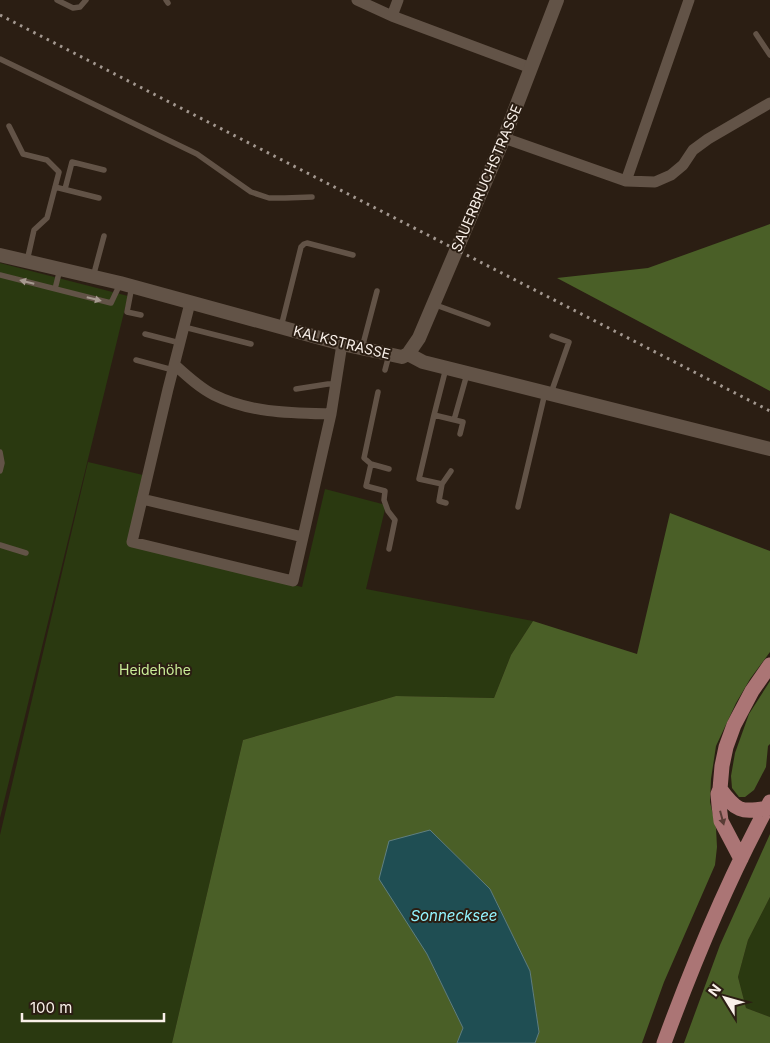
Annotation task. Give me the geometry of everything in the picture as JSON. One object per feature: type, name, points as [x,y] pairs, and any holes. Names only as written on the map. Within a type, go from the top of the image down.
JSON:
[{"type":"main road","points":[[741,859],[722,821],[718,794],[722,766],[734,725],[752,691],[770,666]]},
{"type":"main road","points":[[720,789],[732,804],[741,809],[751,811],[768,805]]},
{"type":"main road","points":[[664,1043],[698,953],[768,805]]},
{"type":"street","points":[[357,0],[392,16],[531,68]]},
{"type":"street","points":[[392,16],[398,0]]},
{"type":"street","name":"SAUERBRUCHSTRASSE","points":[[408,354],[419,338],[504,138],[557,0]]},
{"type":"street","points":[[626,181],[689,0]]},
{"type":"street","points":[[504,138],[626,181],[656,182],[671,175],[683,165],[693,150],[708,139],[770,103]]},
{"type":"street","name":"KALKSTRASSE","points":[[0,255],[126,285],[342,344],[402,357],[408,354],[424,362],[467,374],[770,449]]},
{"type":"street","points":[[190,303],[132,542],[293,582],[331,414],[342,344]]},
{"type":"street","points":[[174,368],[214,395],[241,406],[283,413],[331,414]]},
{"type":"street","points":[[142,499],[304,537]]},
{"type":"lane","points":[[57,0],[73,8],[80,7],[86,0]]},
{"type":"lane","points":[[756,34],[770,55]]},
{"type":"lane","points":[[0,59],[197,154],[251,192],[269,198],[312,197]]},
{"type":"lane","points":[[9,126],[23,154],[47,160],[59,172],[47,218],[34,230],[27,261]]},
{"type":"lane","points":[[65,189],[72,162],[104,170]]},
{"type":"lane","points":[[55,187],[99,198]]},
{"type":"lane","points":[[92,277],[104,236]]},
{"type":"lane","points":[[281,327],[301,247],[304,244],[307,243],[354,255]]},
{"type":"lane","points":[[55,289],[60,269]]},
{"type":"lane","points":[[0,275],[111,303],[126,285]]},
{"type":"lane","points":[[126,285],[127,312],[141,315]]},
{"type":"lane","points":[[362,348],[377,291]]},
{"type":"lane","points":[[433,304],[488,324]]},
{"type":"lane","points":[[184,327],[251,344]]},
{"type":"lane","points":[[145,334],[180,343]]},
{"type":"lane","points":[[518,507],[548,394],[569,342],[552,336]]},
{"type":"lane","points":[[385,370],[389,354]]},
{"type":"lane","points":[[136,360],[174,368]]},
{"type":"lane","points":[[442,484],[419,479],[446,368]]},
{"type":"lane","points":[[454,420],[467,374]]},
{"type":"lane","points":[[296,389],[336,384]]},
{"type":"lane","points":[[378,392],[364,458],[371,464],[389,469]]},
{"type":"lane","points":[[434,415],[463,422],[460,434]]},
{"type":"lane","points":[[0,452],[2,463],[0,471]]},
{"type":"lane","points":[[371,464],[366,486],[385,491],[384,500],[388,511],[395,520],[389,549]]},
{"type":"lane","points":[[446,503],[439,501],[442,484],[451,471]]},
{"type":"lane","points":[[0,545],[26,553]]},
{"type":"green space","points":[[770,224],[770,391],[557,278],[648,268]]},
{"type":"green space","points":[[0,263],[128,296],[0,818]]},
{"type":"green space","name":"Heidehöhe","points":[[88,462],[143,475],[128,545],[302,587],[325,489],[386,505],[366,589],[533,621],[511,655],[494,698],[396,696],[243,740],[172,1043],[0,1043],[0,835]]},
{"type":"green space","points":[[670,513],[770,551],[770,652],[750,679],[736,703],[716,746],[710,802],[716,828],[717,847],[715,865],[664,982],[642,1043],[535,1043],[539,1032],[530,971],[490,889],[430,830],[427,954],[463,1028],[457,1043],[172,1043],[243,740],[396,696],[494,698],[511,655],[533,621],[637,654]]},
{"type":"green space","points":[[770,681],[770,744],[768,746],[766,767],[754,790],[745,797],[739,797],[732,788],[731,776],[735,753],[749,714]]},
{"type":"green space","points":[[770,834],[770,897],[748,940],[738,977],[746,1008],[770,1017],[770,1043],[684,1043],[720,945]]},
{"type":"green space","points":[[770,897],[770,1017],[746,1008],[738,977],[748,940]]},
{"type":"water","name":"Sonnecksee","points":[[430,830],[490,889],[530,971],[539,1032],[535,1043],[457,1043],[463,1028],[427,954],[379,879],[389,841]]},
{"type":"railway","points":[[0,15],[770,411]]}]
